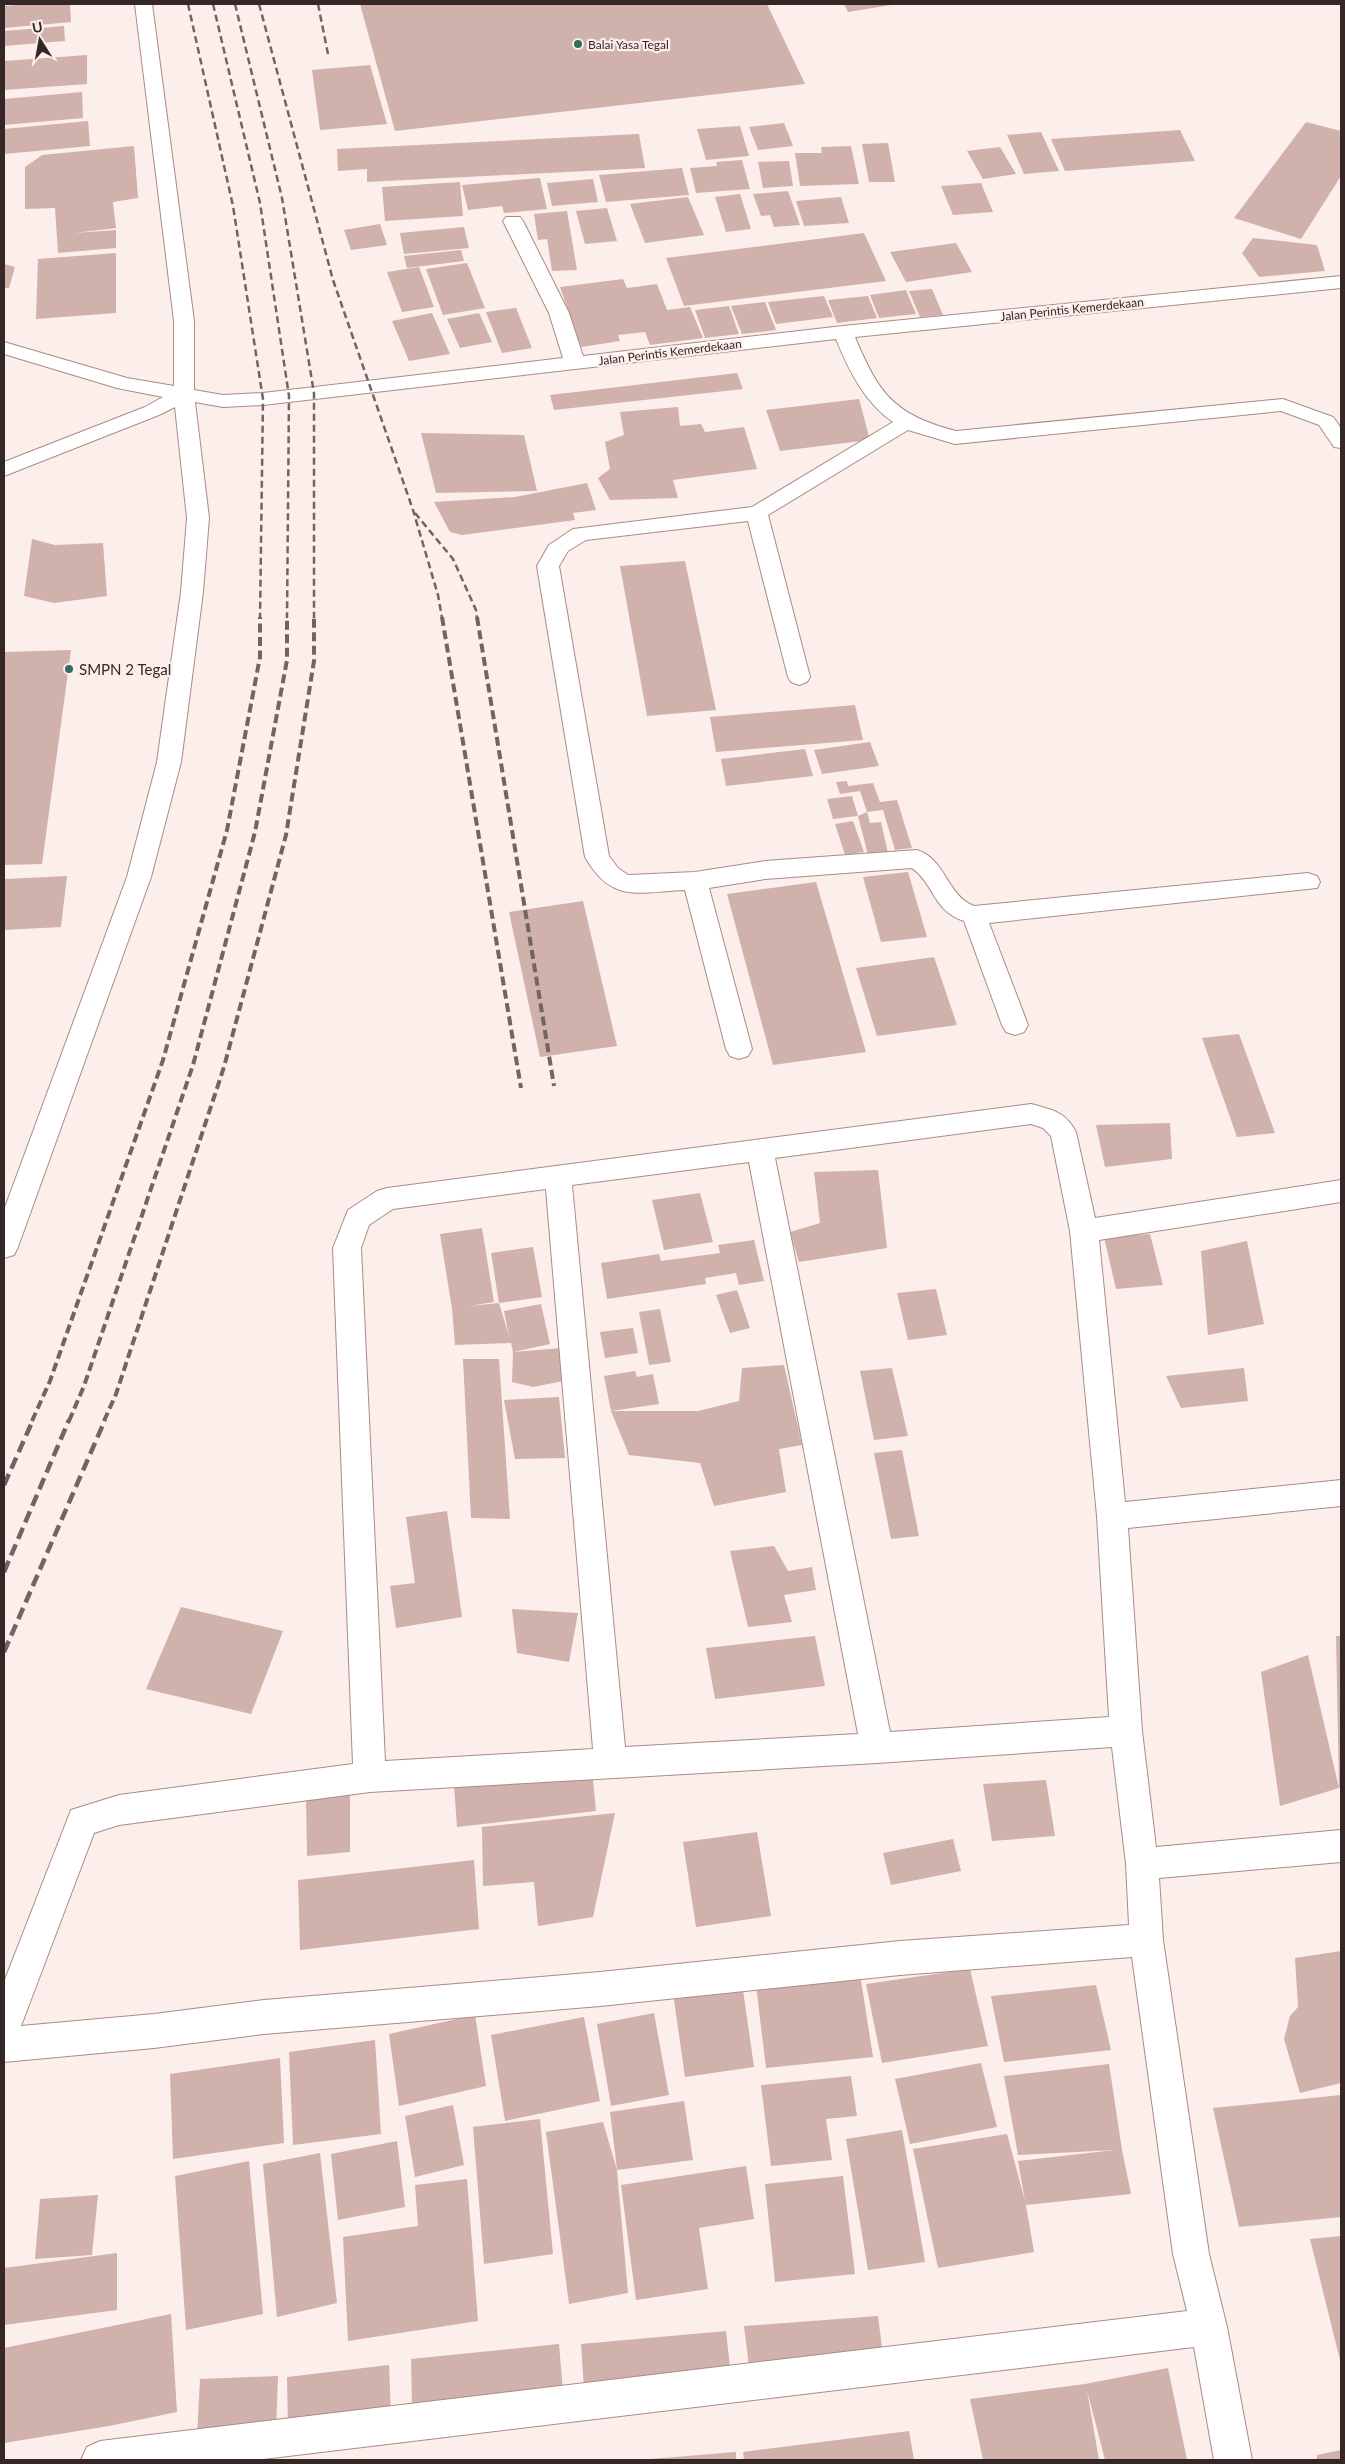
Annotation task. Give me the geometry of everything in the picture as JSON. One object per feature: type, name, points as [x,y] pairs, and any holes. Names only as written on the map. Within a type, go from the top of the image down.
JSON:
[{"type":"street","points":[[4,1247],[138,877],[169,762],[192,592],[198,518],[184,394],[184,320],[143,4]]},
{"type":"street","points":[[513,221],[558,314],[576,363]]},
{"type":"street","name":"Jalan Perintis Kemerdekaan","points":[[4,348],[124,384],[223,401],[263,399],[843,332],[1341,282]]},
{"type":"street","points":[[843,332],[859,371],[885,403],[907,422],[955,438],[1283,405],[1326,421],[1341,442]]},
{"type":"street","points":[[4,469],[152,411],[184,394]]},
{"type":"street","points":[[907,422],[757,513],[580,534],[562,542],[552,554],[548,566],[598,857],[616,881],[627,884],[695,881],[765,870],[917,859],[928,866],[946,899],[961,913],[974,915],[1308,882]]},
{"type":"street","points":[[757,513],[798,677]]},
{"type":"street","points":[[695,881],[739,1050]]},
{"type":"street","points":[[974,915],[1015,1025]]},
{"type":"street","points":[[370,1777],[347,1248],[358,1218],[388,1199],[1031,1114],[1052,1120],[1063,1132],[1084,1230],[1112,1516],[1126,1731],[1142,1864],[1146,1940],[1191,2254],[1209,2327],[1233,2460]]},
{"type":"street","points":[[760,1149],[877,1748]]},
{"type":"street","points":[[558,1176],[610,1762]]},
{"type":"street","points":[[1084,1230],[1341,1191]]},
{"type":"street","points":[[1112,1516],[1341,1493]]},
{"type":"street","points":[[4,2025],[82,1821],[119,1810],[370,1777],[877,1748],[1126,1731]]},
{"type":"street","points":[[1142,1864],[1341,1846]]},
{"type":"street","points":[[4,2045],[154,2031],[264,2017],[600,1989],[900,1958],[1146,1940]]},
{"type":"street","points":[[100,2460],[1209,2327]]},
{"type":"building","points":[[70,4],[71,22],[4,28],[4,6]]},
{"type":"building","name":"Balai Yasa Tegal","points":[[360,4],[767,4],[805,84],[395,131]]},
{"type":"building","points":[[844,4],[891,4],[891,5],[848,12]]},
{"type":"building","points":[[64,26],[65,41],[4,46],[4,31]]},
{"type":"building","points":[[87,55],[87,84],[4,90],[4,61]]},
{"type":"building","points":[[370,65],[387,124],[320,130],[312,70]]},
{"type":"building","points":[[82,92],[83,118],[4,125],[4,99]]},
{"type":"building","points":[[88,121],[90,146],[4,154],[4,129]]},
{"type":"building","points":[[1306,122],[1341,131],[1341,176],[1301,239],[1234,218]]},
{"type":"building","points":[[784,123],[793,146],[758,150],[749,127]]},
{"type":"building","points":[[740,126],[749,156],[706,160],[697,129]]},
{"type":"building","points":[[1180,130],[1195,161],[1065,171],[1051,139]]},
{"type":"building","points":[[1041,132],[1059,171],[1024,174],[1007,135]]},
{"type":"building","points":[[639,134],[645,168],[367,182],[367,169],[338,171],[337,149]]},
{"type":"building","points":[[888,143],[895,182],[869,182],[862,144]]},
{"type":"building","points":[[134,146],[138,198],[113,202],[116,228],[74,233],[116,230],[116,248],[58,253],[55,208],[25,209],[25,167],[42,155]]},
{"type":"building","points":[[851,146],[859,184],[800,186],[795,153],[822,153],[821,147]]},
{"type":"building","points":[[1000,147],[1016,174],[983,179],[967,151]]},
{"type":"building","points":[[742,160],[750,189],[696,193],[690,168],[717,166],[716,162]]},
{"type":"building","points":[[789,161],[793,186],[763,188],[758,162]]},
{"type":"building","points":[[682,168],[689,195],[606,202],[599,175]]},
{"type":"building","points":[[540,178],[547,209],[504,213],[502,206],[468,210],[462,185]]},
{"type":"building","points":[[593,179],[598,202],[552,206],[547,183]]},
{"type":"building","points":[[460,182],[463,216],[385,221],[382,187]]},
{"type":"building","points":[[981,183],[993,212],[953,215],[941,186]]},
{"type":"building","points":[[788,191],[800,225],[774,227],[770,215],[761,216],[753,194]]},
{"type":"building","points":[[740,194],[751,229],[726,232],[715,197]]},
{"type":"building","points":[[688,197],[704,235],[645,243],[630,204]]},
{"type":"building","points":[[841,197],[849,223],[804,226],[796,201]]},
{"type":"building","points":[[607,208],[617,241],[585,244],[576,211]]},
{"type":"building","points":[[567,211],[577,270],[552,271],[547,239],[538,240],[534,214]]},
{"type":"building","points":[[380,224],[387,245],[351,250],[344,230]]},
{"type":"building","points":[[464,227],[469,248],[404,254],[400,233]]},
{"type":"building","points":[[864,233],[886,281],[684,306],[666,258]]},
{"type":"building","points":[[1253,238],[1317,245],[1325,271],[1259,277],[1242,253]]},
{"type":"building","points":[[956,243],[972,272],[906,282],[890,252]]},
{"type":"building","points":[[461,250],[464,261],[407,268],[404,256]]},
{"type":"building","points":[[116,253],[116,313],[36,319],[38,259]]},
{"type":"building","points":[[467,263],[485,308],[443,315],[426,269]]},
{"type":"building","points":[[4,264],[15,267],[9,288],[4,288]]},
{"type":"building","points":[[419,267],[434,307],[402,312],[387,272]]},
{"type":"building","points":[[623,279],[627,288],[657,284],[667,310],[690,307],[703,338],[650,345],[645,332],[618,335],[620,341],[581,347],[560,287]]},
{"type":"building","points":[[932,289],[943,315],[920,317],[909,291]]},
{"type":"building","points":[[906,290],[916,314],[879,318],[870,295]]},
{"type":"building","points":[[824,296],[833,317],[776,324],[768,302]]},
{"type":"building","points":[[868,296],[877,318],[837,323],[828,300]]},
{"type":"building","points":[[765,302],[776,330],[742,334],[731,306]]},
{"type":"building","points":[[729,306],[739,334],[705,338],[695,310]]},
{"type":"building","points":[[516,308],[532,348],[502,353],[486,312]]},
{"type":"building","points":[[432,313],[450,354],[409,361],[392,321]]},
{"type":"building","points":[[479,313],[492,342],[460,348],[447,319]]},
{"type":"building","points":[[737,373],[743,389],[554,410],[550,395]]},
{"type":"building","points":[[859,399],[870,440],[780,451],[766,410]]},
{"type":"building","points":[[678,407],[680,426],[701,424],[705,432],[744,427],[757,469],[673,480],[678,498],[610,500],[598,478],[610,469],[605,442],[624,435],[620,412]]},
{"type":"building","points":[[421,433],[524,435],[537,491],[436,493]]},
{"type":"building","points":[[587,483],[596,510],[573,513],[575,520],[462,535],[450,532],[434,502],[515,497]]},
{"type":"building","points":[[32,539],[55,545],[103,543],[107,596],[54,603],[24,596]]},
{"type":"building","points":[[685,561],[716,710],[647,716],[620,566]]},
{"type":"building","points":[[71,650],[42,864],[4,865],[4,652]]},
{"type":"building","points":[[855,705],[863,740],[716,752],[710,717]]},
{"type":"building","points":[[870,742],[879,766],[822,774],[814,750]]},
{"type":"building","points":[[805,749],[813,776],[726,786],[721,759]]},
{"type":"building","points":[[847,781],[848,786],[873,783],[880,802],[897,800],[912,848],[895,850],[883,810],[867,812],[860,791],[840,794],[836,782]]},
{"type":"building","points":[[852,796],[858,816],[833,819],[827,799]]},
{"type":"building","points":[[867,812],[870,823],[881,822],[888,853],[868,855],[858,816]]},
{"type":"building","points":[[853,821],[864,852],[845,855],[835,824]]},
{"type":"building","points":[[908,872],[927,937],[881,942],[863,877]]},
{"type":"building","points":[[67,876],[61,927],[4,930],[4,879]]},
{"type":"building","points":[[816,882],[866,1052],[773,1065],[727,894]]},
{"type":"building","points":[[583,901],[617,1046],[540,1057],[509,912]]},
{"type":"building","points":[[934,957],[957,1025],[877,1036],[856,968]]},
{"type":"building","points":[[1239,1034],[1275,1133],[1237,1137],[1202,1038]]},
{"type":"building","points":[[1170,1123],[1172,1159],[1105,1167],[1096,1125]]},
{"type":"building","points":[[878,1170],[887,1248],[799,1262],[790,1232],[820,1223],[814,1172]]},
{"type":"building","points":[[700,1193],[713,1242],[664,1250],[652,1200]]},
{"type":"building","points":[[482,1228],[494,1302],[470,1306],[499,1303],[509,1336],[504,1311],[541,1304],[550,1344],[513,1352],[511,1343],[455,1345],[452,1309],[440,1234]]},
{"type":"building","points":[[1150,1234],[1163,1285],[1116,1289],[1104,1237]]},
{"type":"building","points":[[754,1240],[764,1281],[739,1285],[736,1273],[705,1278],[706,1284],[607,1299],[601,1263],[659,1254],[661,1261],[720,1253],[718,1245]]},
{"type":"building","points":[[1247,1241],[1264,1324],[1208,1335],[1201,1251]]},
{"type":"building","points":[[533,1247],[542,1297],[499,1303],[491,1253]]},
{"type":"building","points":[[936,1289],[947,1335],[908,1340],[897,1293]]},
{"type":"building","points":[[737,1290],[750,1328],[730,1333],[716,1295]]},
{"type":"building","points":[[660,1309],[671,1362],[649,1365],[639,1312]]},
{"type":"building","points":[[633,1328],[638,1353],[605,1358],[600,1332]]},
{"type":"building","points":[[563,1348],[568,1380],[533,1387],[512,1382],[513,1352]]},
{"type":"building","points":[[463,1359],[499,1359],[510,1519],[471,1518]]},
{"type":"building","points":[[784,1365],[802,1445],[779,1449],[786,1492],[714,1506],[700,1463],[629,1455],[611,1411],[698,1411],[739,1401],[742,1368]]},
{"type":"building","points":[[892,1368],[908,1436],[874,1440],[860,1371]]},
{"type":"building","points":[[1244,1368],[1248,1401],[1181,1408],[1166,1376]]},
{"type":"building","points":[[635,1371],[637,1377],[653,1374],[659,1404],[611,1411],[604,1376]]},
{"type":"building","points":[[559,1397],[565,1458],[515,1459],[504,1400]]},
{"type":"building","points":[[902,1450],[919,1536],[891,1539],[874,1453]]},
{"type":"building","points":[[447,1511],[462,1617],[396,1628],[390,1586],[415,1583],[406,1517]]},
{"type":"building","points":[[774,1546],[788,1571],[812,1567],[816,1590],[784,1595],[792,1622],[748,1627],[730,1551]]},
{"type":"building","points":[[181,1607],[283,1631],[251,1714],[146,1689]]},
{"type":"building","points":[[512,1609],[578,1613],[569,1662],[517,1653]]},
{"type":"building","points":[[815,1636],[825,1686],[715,1699],[706,1648]]},
{"type":"building","points":[[1336,1636],[1341,1636],[1341,1787],[1339,1788]]},
{"type":"building","points":[[1308,1655],[1339,1788],[1280,1806],[1261,1672]]},
{"type":"building","points":[[592,1769],[596,1811],[457,1827],[454,1785]]},
{"type":"building","points":[[1046,1780],[1055,1836],[992,1841],[983,1784]]},
{"type":"building","points":[[350,1792],[350,1852],[307,1856],[306,1797]]},
{"type":"building","points":[[615,1813],[593,1917],[538,1926],[534,1882],[483,1886],[482,1827]]},
{"type":"building","points":[[757,1832],[771,1916],[696,1927],[683,1842]]},
{"type":"building","points":[[953,1839],[961,1871],[891,1885],[883,1853]]},
{"type":"building","points":[[474,1860],[479,1929],[300,1950],[298,1880]]},
{"type":"building","points":[[1341,1951],[1341,2083],[1300,2093],[1284,2039],[1290,2016],[1298,2007],[1295,1958]]},
{"type":"building","points":[[970,1969],[988,2046],[882,2063],[866,1984]]},
{"type":"building","points":[[860,1974],[873,2057],[766,2068],[756,1985]]},
{"type":"building","points":[[742,1983],[754,2067],[685,2077],[673,1993]]},
{"type":"building","points":[[1096,1985],[1111,2050],[1004,2062],[991,1996]]},
{"type":"building","points":[[654,2013],[669,2095],[611,2106],[597,2024]]},
{"type":"building","points":[[475,2015],[486,2086],[399,2106],[389,2034]]},
{"type":"building","points":[[584,2017],[600,2101],[505,2121],[491,2035]]},
{"type":"building","points":[[375,2040],[381,2134],[293,2145],[289,2052]]},
{"type":"building","points":[[280,2058],[284,2143],[173,2159],[170,2074]]},
{"type":"building","points":[[981,2063],[997,2127],[910,2144],[895,2079]]},
{"type":"building","points":[[1109,2064],[1122,2150],[1131,2194],[1026,2205],[1034,2252],[938,2268],[913,2149],[1007,2134],[1025,2201],[1018,2161],[1115,2150],[1018,2155],[1004,2076]]},
{"type":"building","points":[[851,2076],[857,2116],[826,2119],[832,2160],[771,2166],[761,2085]]},
{"type":"building","points":[[1341,2095],[1341,2217],[1239,2227],[1213,2108]]},
{"type":"building","points":[[684,2101],[693,2160],[617,2170],[610,2112]]},
{"type":"building","points":[[453,2105],[464,2165],[415,2177],[405,2116]]},
{"type":"building","points":[[540,2119],[553,2254],[484,2264],[473,2127]]},
{"type":"building","points":[[603,2122],[617,2170],[628,2293],[569,2304],[546,2132]]},
{"type":"building","points":[[902,2130],[925,2262],[868,2270],[846,2139]]},
{"type":"building","points":[[397,2141],[405,2207],[338,2220],[331,2154]]},
{"type":"building","points":[[320,2153],[337,2303],[277,2317],[263,2164]]},
{"type":"building","points":[[249,2161],[263,2314],[186,2330],[175,2176]]},
{"type":"building","points":[[746,2166],[754,2219],[699,2228],[708,2289],[636,2300],[621,2185]]},
{"type":"building","points":[[843,2176],[855,2274],[775,2282],[765,2184]]},
{"type":"building","points":[[467,2179],[478,2321],[348,2341],[343,2237],[418,2226],[415,2185]]},
{"type":"building","points":[[98,2195],[92,2255],[35,2259],[40,2199]]},
{"type":"building","points":[[1341,2236],[1341,2364],[1310,2239]]},
{"type":"building","points":[[117,2253],[117,2310],[4,2325],[4,2268]]},
{"type":"building","points":[[171,2314],[177,2412],[109,2426],[4,2443],[4,2348]]},
{"type":"building","points":[[878,2316],[883,2355],[749,2366],[744,2326]]},
{"type":"building","points":[[726,2331],[731,2376],[584,2390],[581,2344]]},
{"type":"building","points":[[559,2344],[563,2392],[412,2408],[411,2359]]},
{"type":"building","points":[[389,2365],[391,2416],[288,2428],[287,2377]]},
{"type":"building","points":[[1168,2368],[1187,2460],[1105,2460],[1087,2390],[1099,2460],[983,2460],[970,2399],[1085,2384]]},
{"type":"building","points":[[278,2376],[276,2431],[197,2436],[200,2379]]},
{"type":"building","points":[[909,2431],[914,2460],[744,2460],[743,2452]]},
{"type":"building","points":[[1341,2450],[1341,2460],[1317,2460],[1317,2455]]},
{"type":"building","points":[[736,2452],[736,2460],[651,2460],[651,2459]]},
{"type":"railway","points":[[188,4],[233,206],[263,399],[260,618]]},
{"type":"railway","points":[[213,4],[260,203],[289,396],[287,618]]},
{"type":"railway","points":[[104,1421],[116,1394],[224,1067],[286,835],[314,661],[314,393],[282,198],[235,4]]},
{"type":"railway","points":[[259,4],[333,280],[413,510],[438,595],[442,618]]},
{"type":"railway","points":[[318,4],[328,54]]},
{"type":"railway","points":[[415,513],[453,559],[476,610],[477,618]]},
{"type":"railway","points":[[442,617],[521,1088]]},
{"type":"railway","points":[[477,617],[554,1086]]},
{"type":"railway","points":[[32,1421],[50,1381],[163,1060],[227,830],[260,657],[260,618]]},
{"type":"railway","points":[[69,1421],[84,1386],[193,1065],[255,832],[287,660],[287,618]]},
{"type":"railway","points":[[4,1485],[33,1420]]},
{"type":"railway","points":[[4,1572],[69,1420]]},
{"type":"railway","points":[[4,1652],[105,1420]]},
{"type":"place","name":"Balai Yasa Tegal","points":[[578,44]]},
{"type":"place","name":"SMPN 2 Tegal","points":[[69,669]]}]
